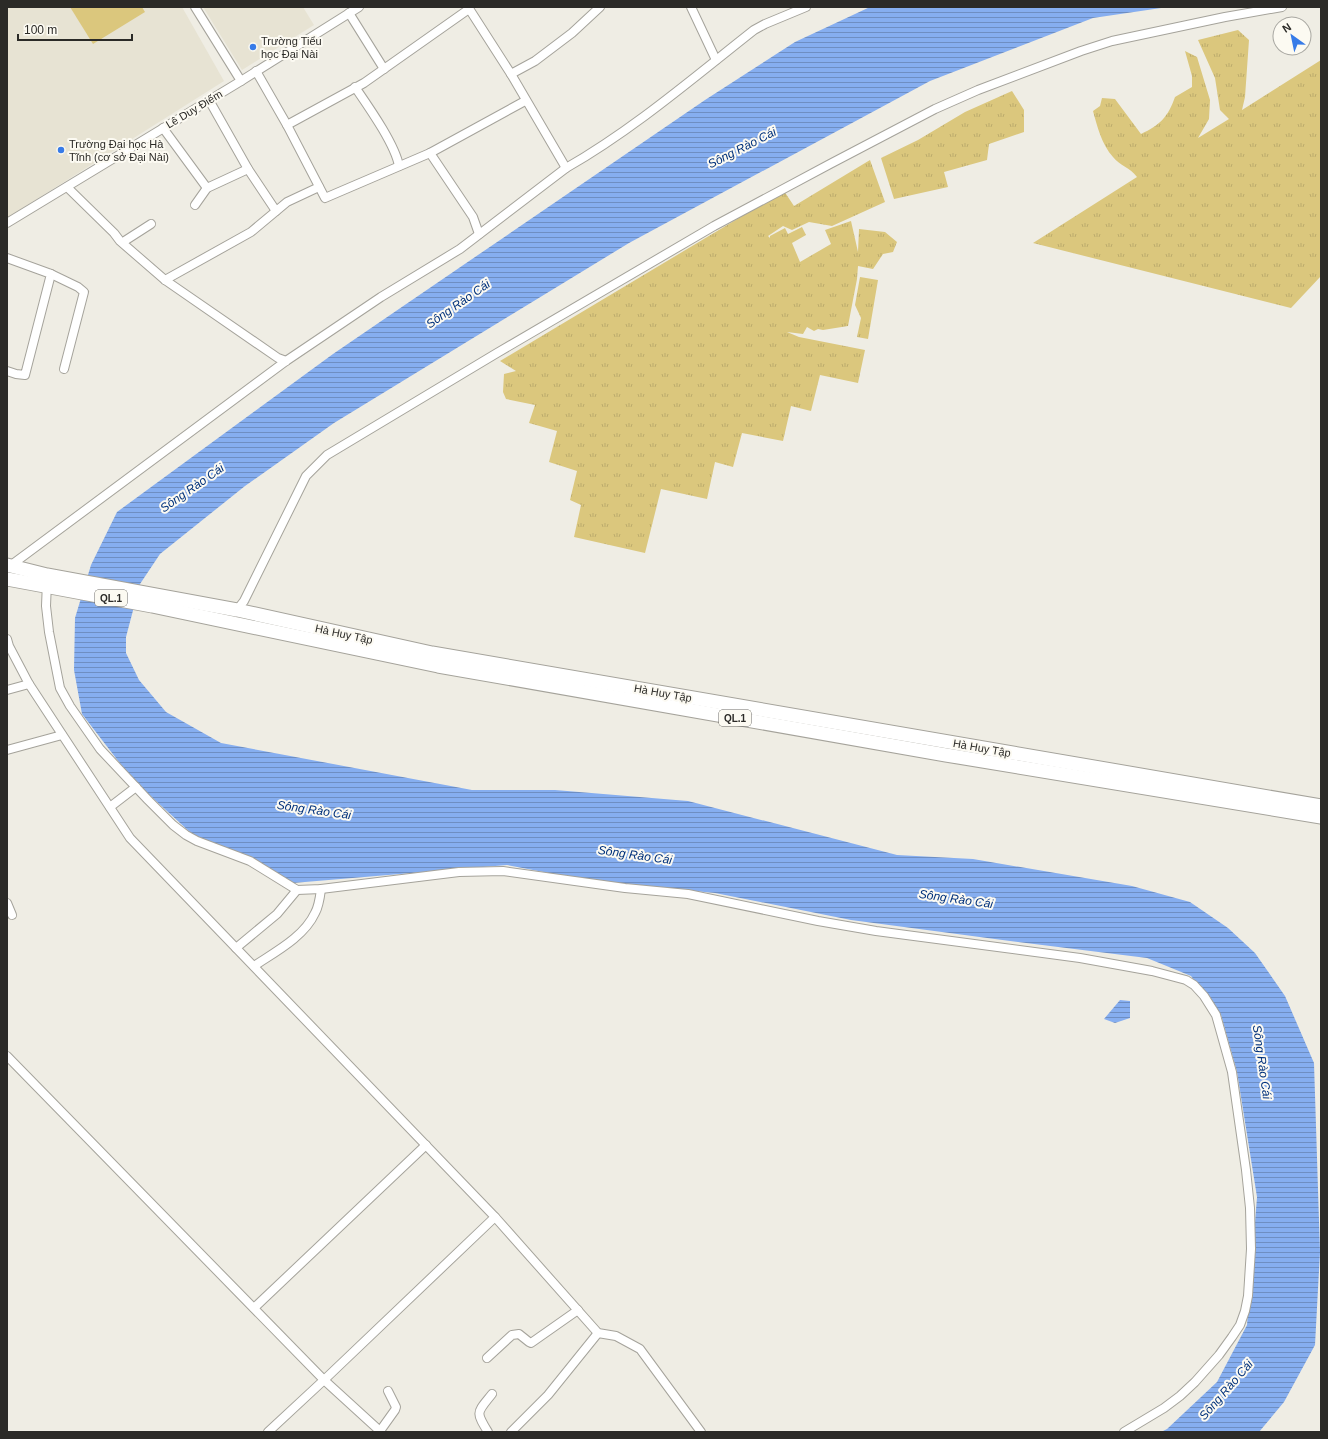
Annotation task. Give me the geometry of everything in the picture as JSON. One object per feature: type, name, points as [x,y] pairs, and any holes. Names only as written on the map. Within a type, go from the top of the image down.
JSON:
[{"type":"main road","name":"Hà Huy Tập","points":[[9,566],[47,580],[152,600],[438,666],[939,753],[1321,817]]},
{"type":"main road","name":"Hà Huy Tập","points":[[7,579],[47,580]]},
{"type":"main road","name":"Hà Huy Tập","points":[[152,600],[237,610],[432,653],[1321,806]]},
{"type":"street","points":[[195,7],[241,81]]},
{"type":"street","name":"Lê Duy Điếm","points":[[7,223],[241,81],[359,7]]},
{"type":"street","points":[[511,74],[535,61],[547,52],[572,33],[600,7]]},
{"type":"street","points":[[691,7],[716,60]]},
{"type":"street","points":[[9,566],[286,362],[381,297],[460,249],[566,168],[597,150],[636,123],[754,30],[792,9],[806,7]]},
{"type":"street","points":[[237,610],[244,601],[306,476],[327,455],[497,353],[714,226],[935,109],[978,90],[1081,51],[1112,41],[1225,17],[1282,7]]},
{"type":"street","points":[[287,125],[354,87],[364,83],[469,8],[511,74],[525,101],[566,168]]},
{"type":"street","points":[[349,13],[384,68]]},
{"type":"street","points":[[256,71],[287,125],[325,198],[430,153],[525,101]]},
{"type":"street","points":[[354,87],[387,138],[396,154],[399,166]]},
{"type":"street","points":[[210,100],[248,169],[276,211]]},
{"type":"street","points":[[163,128],[207,188]]},
{"type":"street","points":[[430,153],[473,217],[480,234]]},
{"type":"street","points":[[195,205],[207,188],[248,169]]},
{"type":"street","points":[[67,186],[123,242],[165,280],[223,321],[286,362]]},
{"type":"street","points":[[165,280],[251,232],[287,202],[318,187]]},
{"type":"street","points":[[123,242],[151,224]]},
{"type":"street","points":[[7,258],[51,274],[78,287],[84,292],[64,369]]},
{"type":"street","points":[[7,371],[25,375],[51,274]]},
{"type":"street","points":[[47,580],[46,606],[49,632],[60,688],[70,706],[100,749],[173,825],[186,835],[197,841],[250,861],[298,890],[321,889],[459,872],[503,871],[625,888],[688,894],[818,921],[876,931],[1080,958],[1152,971],[1186,980],[1194,984],[1204,996],[1216,1015],[1232,1072],[1250,1208],[1251,1249],[1248,1296],[1243,1318],[1232,1337],[1196,1382],[1164,1408],[1124,1432]]},
{"type":"street","points":[[7,639],[9,646],[29,684],[130,838],[495,1217],[598,1333],[616,1336],[640,1349],[700,1432]]},
{"type":"street","points":[[7,690],[29,684]]},
{"type":"street","points":[[7,750],[62,735]]},
{"type":"street","points":[[110,807],[136,787]]},
{"type":"street","points":[[254,966],[307,926],[316,912],[321,889]]},
{"type":"street","points":[[236,948],[277,914],[298,890]]},
{"type":"street","points":[[7,903],[12,915]]},
{"type":"street","points":[[7,1056],[324,1380],[380,1431],[396,1407],[388,1392]]},
{"type":"street","points":[[254,1308],[426,1145]]},
{"type":"street","points":[[268,1432],[495,1217]]},
{"type":"street","points":[[487,1358],[514,1334],[519,1334],[531,1343],[578,1310]]},
{"type":"street","points":[[511,1432],[548,1395],[598,1333]]},
{"type":"street","points":[[488,1432],[478,1413],[492,1394]]},
{"type":"shaded area","name":"Trường Đại học Hà Tĩnh (cơ sở Đại Nài)","points":[[7,7],[182,7],[224,81],[7,218]]},
{"type":"shaded area","name":"Trường Tiểu học Đại Nài","points":[[203,7],[303,7],[314,25],[242,70]]},
{"type":"green space","points":[[70,7],[142,7],[145,12],[93,44]]},
{"type":"green space","points":[[1238,30],[1249,40],[1245,97],[1242,110],[1321,60],[1321,276],[1291,308],[1033,243],[1137,177],[1116,160],[1109,152],[1103,141],[1093,111],[1100,106],[1102,98],[1115,99],[1141,134],[1148,131],[1158,124],[1166,115],[1175,97],[1192,87],[1192,76],[1185,51],[1197,57],[1210,100],[1209,119],[1198,138],[1229,119],[1220,110],[1215,78],[1198,40]]},
{"type":"green space","points":[[1012,91],[1024,110],[1024,132],[989,144],[987,160],[944,172],[948,187],[894,199],[881,158],[918,140],[965,112]]},
{"type":"green space","points":[[870,160],[885,202],[832,226],[809,222],[792,230],[783,226],[768,236],[770,238],[770,236],[785,228],[788,234],[802,227],[806,235],[792,243],[800,262],[831,244],[825,230],[851,221],[858,252],[859,229],[885,232],[897,242],[893,252],[883,254],[873,269],[858,266],[848,326],[823,330],[818,329],[814,331],[807,327],[803,334],[787,332],[799,337],[865,350],[858,383],[820,375],[811,411],[791,406],[783,441],[742,433],[733,467],[715,462],[707,499],[661,489],[645,553],[574,537],[581,505],[570,500],[577,471],[549,462],[557,431],[529,423],[535,405],[506,399],[503,392],[504,374],[516,371],[500,361],[784,191],[794,206]]},
{"type":"green space","points":[[860,277],[878,280],[868,339],[857,337],[861,318],[855,305]]},
{"type":"water","name":"Sông Rào Cái","points":[[870,7],[1168,7],[1093,18],[930,81],[629,243],[334,423],[245,486],[160,554],[140,584],[126,637],[126,653],[139,680],[166,712],[221,743],[472,790],[555,790],[688,801],[897,855],[973,859],[1132,886],[1190,902],[1228,928],[1255,953],[1285,996],[1314,1063],[1320,1252],[1315,1345],[1284,1402],[1259,1432],[1161,1432],[1167,1429],[1217,1382],[1247,1325],[1257,1197],[1237,1072],[1221,1015],[1191,976],[1147,958],[851,920],[715,893],[591,881],[507,865],[293,883],[251,859],[192,834],[132,779],[82,714],[74,670],[75,618],[91,565],[117,512],[333,354],[705,100],[795,42]]},
{"type":"water","points":[[1120,1000],[1130,1001],[1130,1018],[1115,1023],[1104,1019]]},
{"type":"place","name":"Trường Tiểu học Đại Nài","points":[[253,47]]},
{"type":"place","name":"Trường Đại học Hà Tĩnh (cơ sở Đại Nài)","points":[[61,150]]}]
